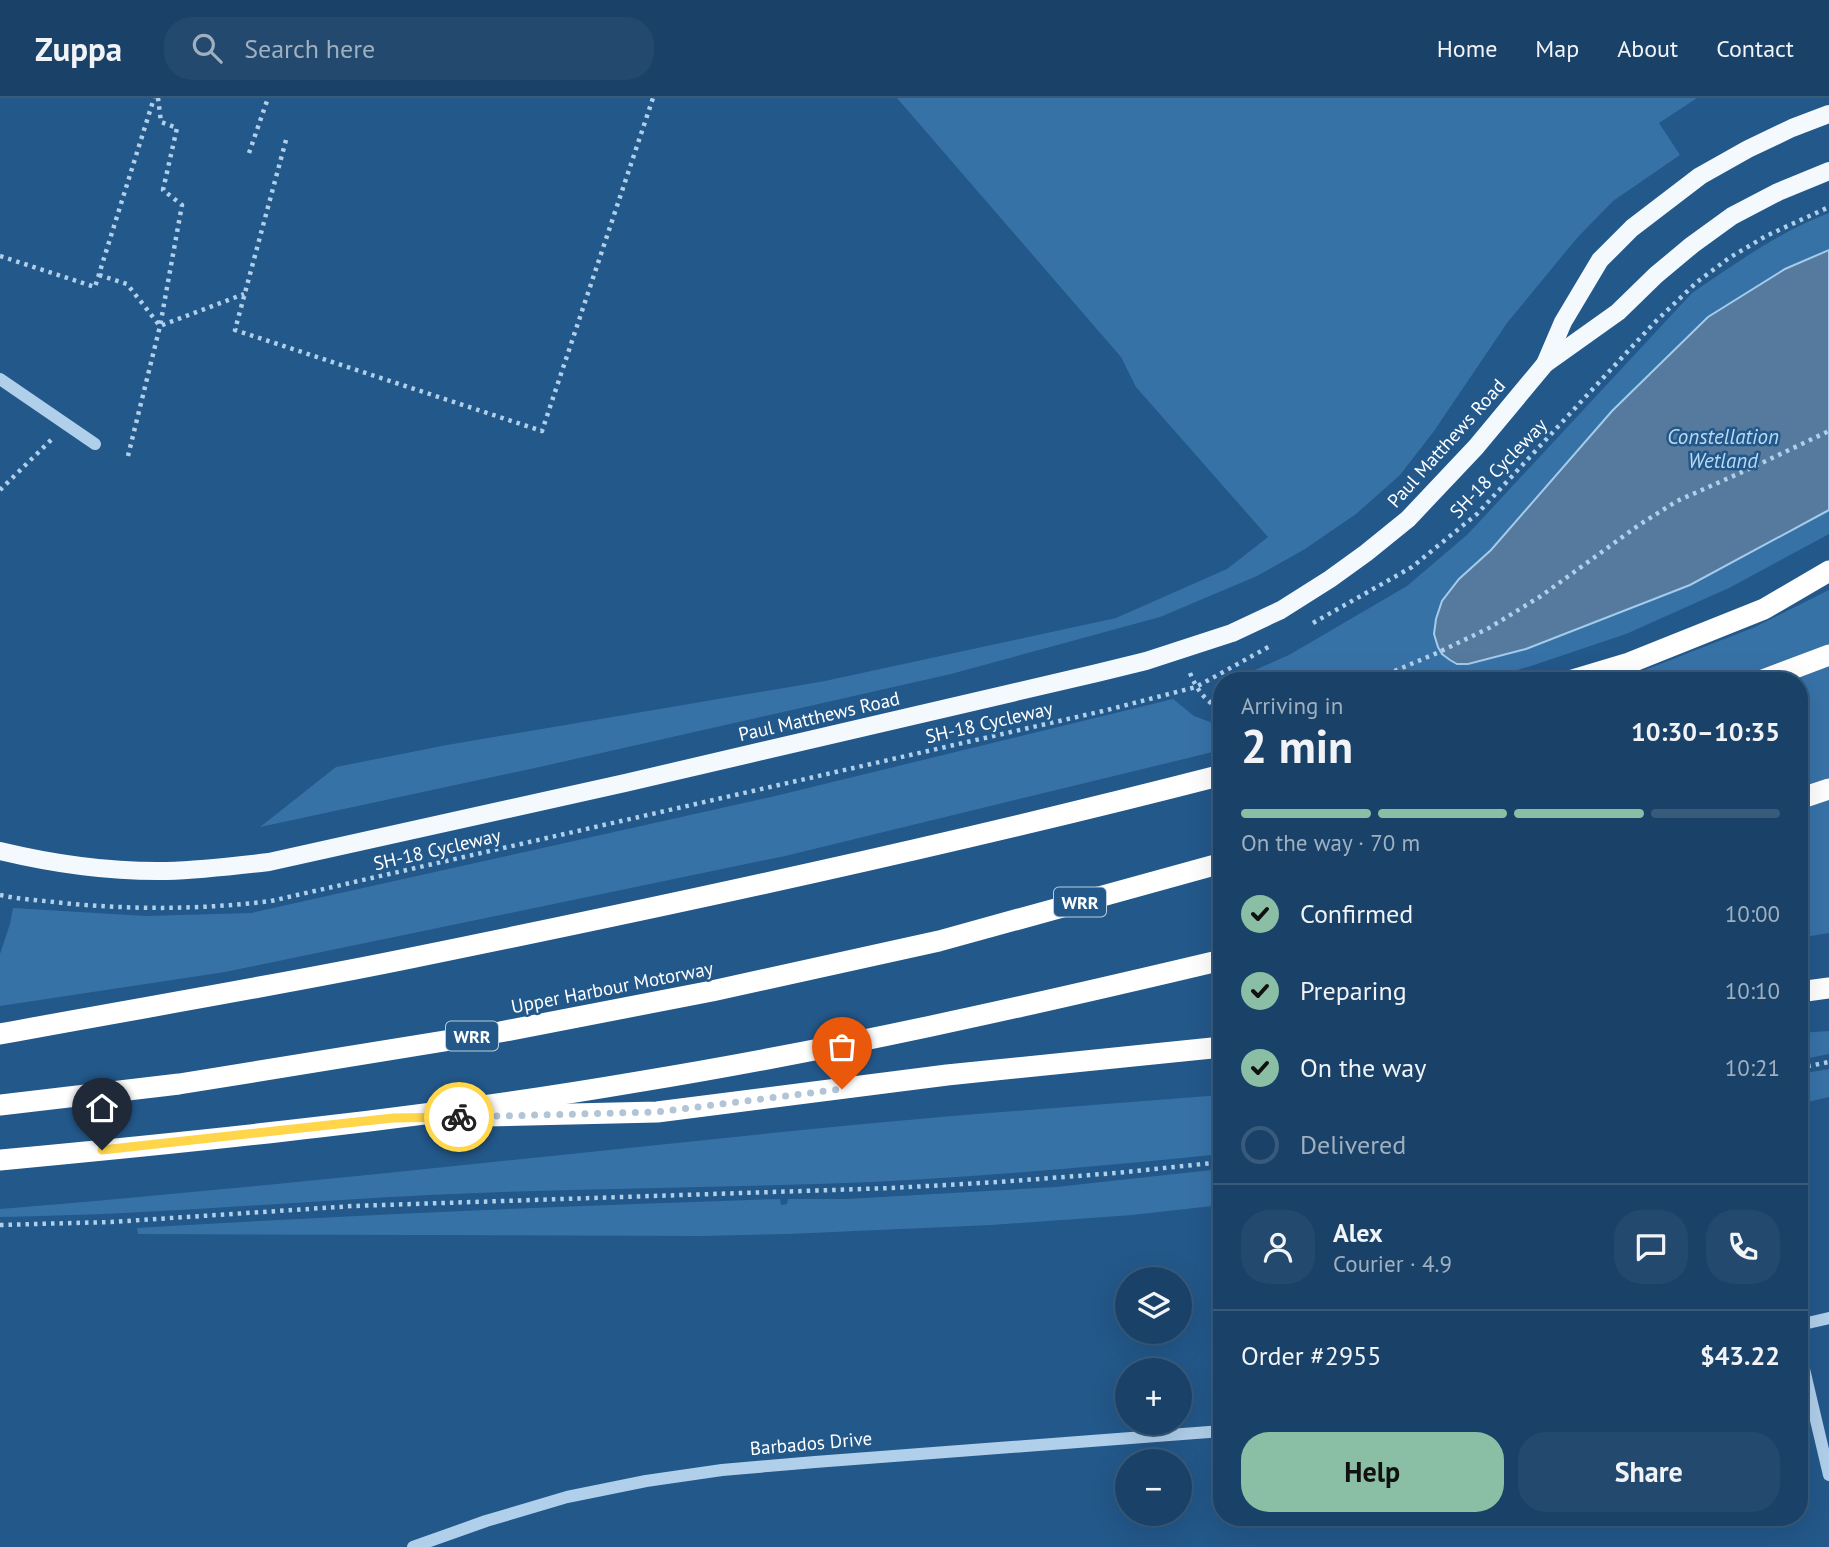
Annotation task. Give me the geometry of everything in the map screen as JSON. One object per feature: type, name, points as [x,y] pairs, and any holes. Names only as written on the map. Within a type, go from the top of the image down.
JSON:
[{"type":"highway","points":[[1599,672],[1629,663],[1764,609],[1829,571]]},
{"type":"highway","points":[[1784,672],[1829,655]]},
{"type":"highway","points":[[0,1034],[492,941],[938,844],[1213,777]]},
{"type":"highway","points":[[1808,796],[1829,789]]},
{"type":"highway","name":"Upper Harbour Motorway","points":[[0,1105],[192,1082],[500,1032],[712,991],[939,941],[1213,865]]},
{"type":"highway","points":[[0,1160],[153,1146],[393,1118],[636,1083],[1025,1007],[1213,962]]},
{"type":"highway","points":[[1808,991],[1829,988]]},
{"type":"highway","points":[[393,1118],[657,1112],[947,1075],[1213,1047]]},
{"type":"main road","name":"Paul Matthews Road","points":[[1545,364],[1563,322],[1600,260],[1632,228],[1700,176],[1748,149],[1829,114]]},
{"type":"main road","name":"Paul Matthews Road","points":[[0,851],[99,868],[164,871],[269,862],[1043,686],[1146,661],[1232,633],[1281,610],[1366,554],[1409,519],[1476,447],[1545,364],[1618,312],[1692,245],[1732,216],[1829,171]]},
{"type":"street","points":[[0,379],[96,444]]},
{"type":"street","points":[[1808,1323],[1829,1318]]},
{"type":"street","points":[[1808,1386],[1829,1475]]},
{"type":"street","name":"Barbados Drive","points":[[413,1547],[486,1521],[567,1497],[646,1481],[722,1470],[1213,1432]]},
{"type":"path","points":[[0,256],[95,287],[156,98]]},
{"type":"path","points":[[128,456],[160,326],[182,205],[163,190],[177,128],[161,122],[156,98]]},
{"type":"path","points":[[249,153],[268,98]]},
{"type":"path","points":[[286,140],[235,330],[542,431],[653,98]]},
{"type":"path","name":"SH-18 Cycleway","points":[[1303,629],[1412,567],[1477,514],[1654,323],[1697,282],[1729,258],[1766,236],[1829,206]]},
{"type":"path","points":[[99,275],[127,284],[160,326]]},
{"type":"path","points":[[160,326],[245,293]]},
{"type":"path","points":[[1392,672],[1489,628],[1541,596],[1677,501],[1829,430]]},
{"type":"path","points":[[0,490],[30,461]]},
{"type":"path","name":"SH-18 Cycleway","points":[[1223,672],[1280,641]]},
{"type":"path","points":[[1181,649],[1196,687],[1213,704]]},
{"type":"path","name":"SH-18 Cycleway","points":[[0,895],[83,905],[148,909],[224,907],[271,901],[1090,714],[1196,687],[1213,678]]},
{"type":"path","points":[[1808,1066],[1829,1062]]},
{"type":"path","points":[[0,1225],[111,1222],[353,1206],[892,1188],[1077,1176],[1213,1163]]},
{"type":"shaded area","points":[[897,98],[1697,98],[1659,123],[1680,155],[1613,201],[1577,238],[1507,323],[1434,431],[1400,475],[1356,514],[1305,549],[1257,576],[1160,617],[951,674],[260,827],[336,767],[447,745],[825,681],[1116,618],[1227,569],[1268,537],[1136,387],[1121,357]]},
{"type":"shaded area","name":"Constellation Wetland","points":[[1829,213],[1829,534],[1729,588],[1626,634],[1510,672],[1250,672],[1289,655],[1407,586],[1468,534],[1692,293],[1775,239]]},
{"type":"shaded area","points":[[1829,590],[1829,933],[1808,936],[1808,672],[1639,672],[1755,627]]},
{"type":"shaded area","points":[[1173,699],[1194,716],[1213,723],[1213,752],[785,856],[225,972],[0,1006],[0,954],[13,908],[146,916],[251,913],[771,797]]},
{"type":"shaded area","points":[[1829,1031],[1829,1054],[1808,1058],[1808,1032]]},
{"type":"shaded area","points":[[1829,1069],[1829,1097],[1808,1102],[1808,1072]]},
{"type":"shaded area","points":[[1213,1096],[1213,1155],[1003,1174],[872,1182],[485,1193],[108,1214],[0,1217],[0,1209],[320,1180],[899,1121]]},
{"type":"shaded area","points":[[1213,1170],[1213,1206],[1132,1215],[991,1225],[702,1236],[138,1234],[137,1228],[378,1215],[780,1199],[781,1205],[787,1204],[788,1199],[847,1199],[1056,1187]]},
{"type":"water","name":"Constellation Wetland","points":[[1829,250],[1829,510],[1690,585],[1526,649],[1468,664],[1457,664],[1442,654],[1434,634],[1442,601],[1459,579],[1491,550],[1612,411],[1708,317],[1785,269]]},
{"type":"way so far","points":[[459,1117],[657,1112],[842,1089]]},
{"type":"route","points":[[102,1150],[393,1118],[459,1117]]}]
